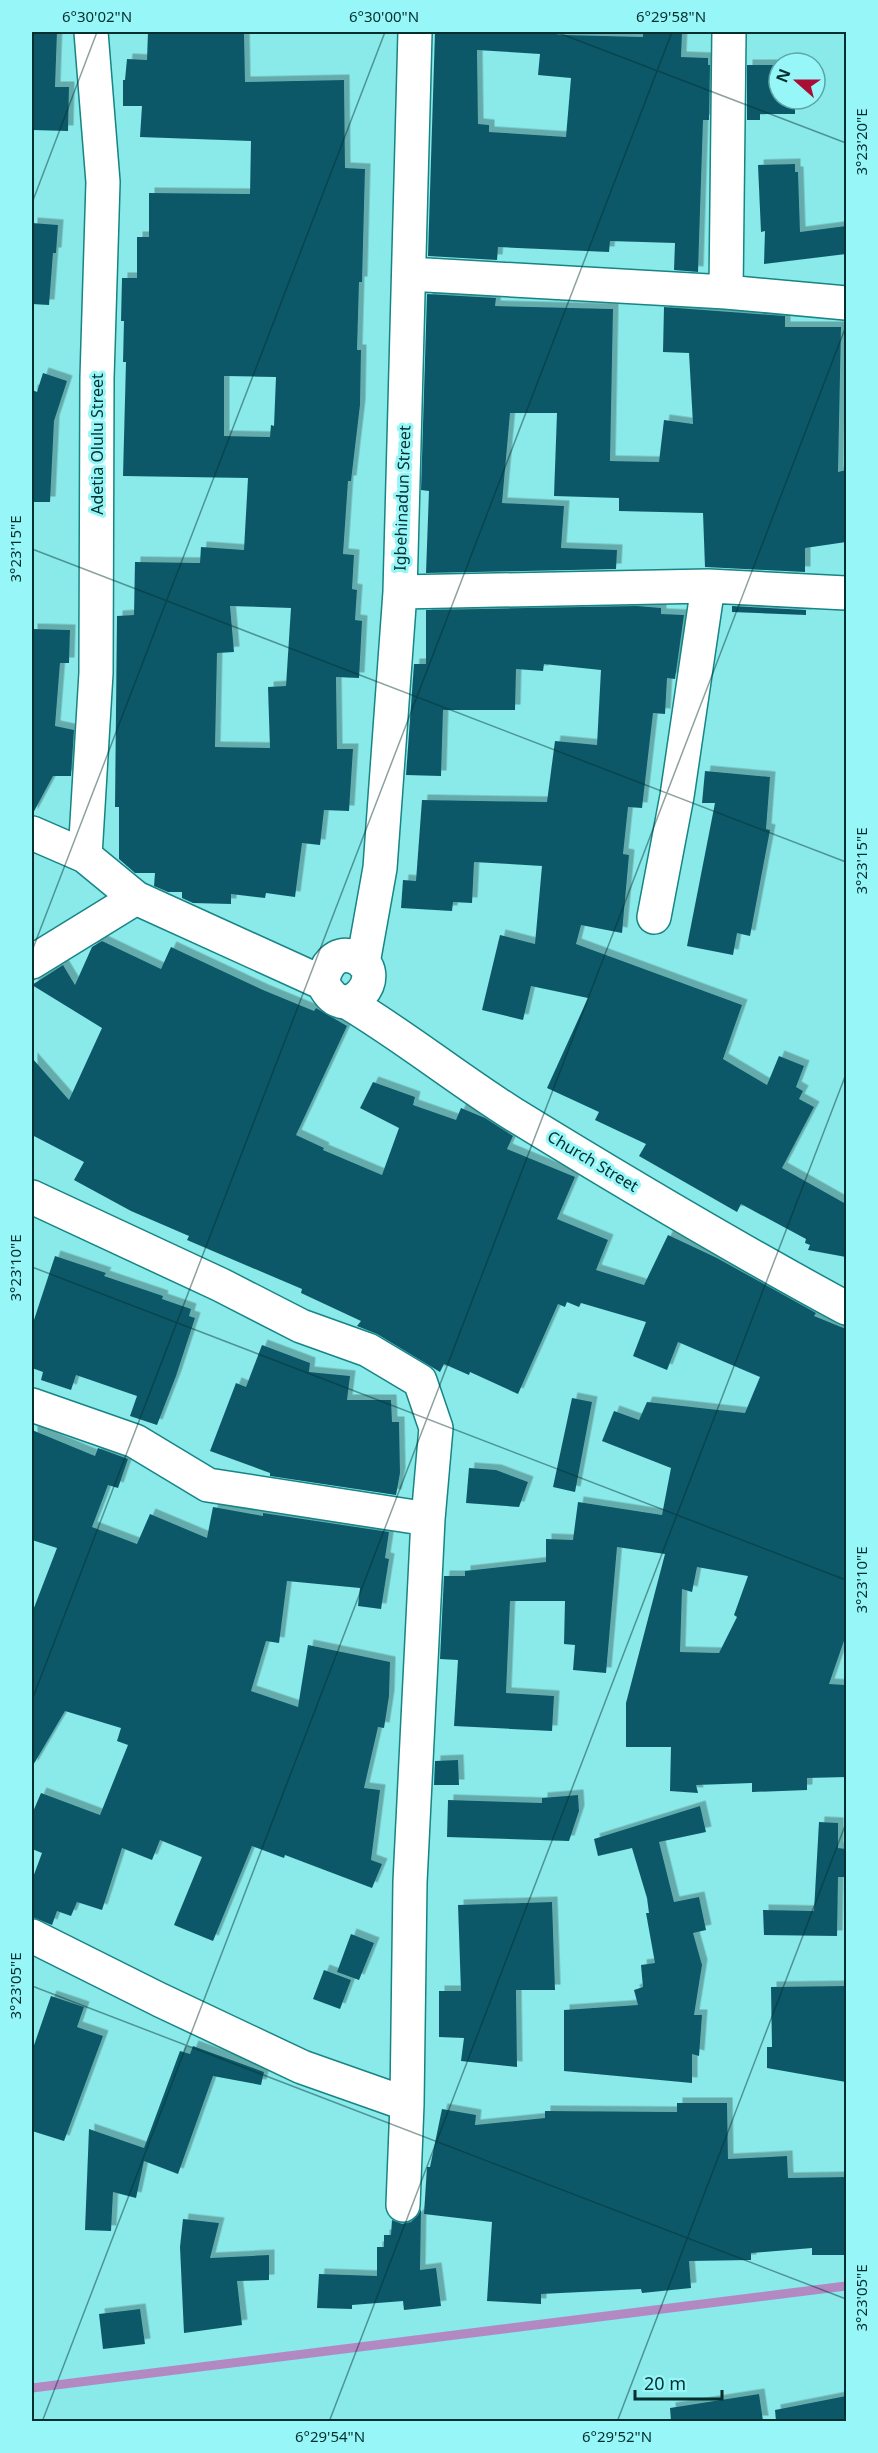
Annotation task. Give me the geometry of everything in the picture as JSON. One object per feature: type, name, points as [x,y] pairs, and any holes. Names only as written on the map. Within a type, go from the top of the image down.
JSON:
[{"type":"street","name":"Adetia Olulu Street","points":[[85,856],[96,673],[97,378],[103,182],[91,32]]},
{"type":"street","name":"Igbehinadun Street","points":[[335,992],[357,999],[365,991],[369,982],[368,972],[363,963],[380,868],[400,592],[415,32]]},
{"type":"street","points":[[726,292],[729,32]]},
{"type":"street","points":[[409,274],[726,292],[846,303]]},
{"type":"street","points":[[400,592],[708,586],[846,593]]},
{"type":"street","points":[[654,917],[677,796],[708,586]]},
{"type":"street","name":"Church Street","points":[[32,833],[85,856],[136,898],[335,992],[511,1112],[771,1267],[846,1308]]},
{"type":"street","points":[[32,962],[136,898]]},
{"type":"street","points":[[32,1197],[221,1285],[301,1326],[368,1350],[420,1381],[436,1428],[428,1519],[410,1882],[407,2104],[403,2205]]},
{"type":"street","points":[[32,1405],[135,1440],[208,1485],[428,1519]]},
{"type":"street","points":[[32,1936],[302,2067],[407,2104]]},
{"type":"building","points":[[32,32],[57,32],[55,87],[69,87],[68,131],[32,130]]},
{"type":"building","points":[[148,32],[244,32],[245,82],[344,80],[345,168],[365,169],[362,282],[359,282],[357,350],[361,350],[360,405],[351,481],[348,481],[343,554],[354,555],[352,589],[357,590],[355,620],[362,621],[359,678],[336,677],[337,749],[353,749],[349,811],[324,810],[320,845],[302,843],[295,897],[266,893],[265,898],[231,894],[231,904],[193,903],[182,898],[182,892],[168,892],[154,886],[155,873],[135,873],[119,859],[119,807],[115,807],[117,616],[134,615],[135,562],[200,563],[201,547],[244,550],[248,478],[123,476],[126,362],[123,362],[124,321],[121,321],[122,278],[137,278],[137,237],[149,237],[149,193],[250,194],[251,141],[140,137],[142,106],[123,106],[123,80],[125,80],[127,59],[147,60]],"holes":[[[224,376],[276,377],[274,426],[271,425],[270,437],[224,436]],[[230,606],[291,608],[286,686],[268,687],[270,748],[215,747],[217,653],[234,652]]]},
{"type":"building","points":[[435,32],[539,32],[643,37],[643,32],[682,32],[681,57],[708,58],[708,65],[710,65],[709,120],[703,120],[698,272],[674,270],[675,243],[610,241],[609,252],[498,247],[497,260],[428,256]],"holes":[[[477,50],[540,54],[538,75],[571,78],[566,137],[489,132],[489,125],[478,124]]]},
{"type":"building","points":[[747,65],[767,65],[767,111],[795,111],[795,114],[760,114],[760,120],[747,120]]},
{"type":"building","points":[[795,164],[795,172],[798,172],[800,232],[846,226],[846,254],[764,264],[765,231],[761,232],[758,165]]},
{"type":"building","points":[[32,223],[58,225],[56,253],[53,253],[49,305],[32,304]]},
{"type":"building","points":[[427,294],[496,298],[495,306],[613,309],[610,461],[659,462],[664,420],[693,424],[689,353],[663,352],[664,307],[785,316],[785,327],[841,327],[838,472],[846,470],[846,542],[805,548],[805,572],[705,567],[703,513],[619,511],[619,498],[554,496],[557,413],[510,413],[502,503],[564,506],[561,548],[617,550],[616,569],[426,573],[429,491],[421,490]]},
{"type":"building","points":[[43,373],[67,381],[54,421],[50,502],[32,502],[32,390],[37,392]]},
{"type":"building","points":[[637,606],[661,608],[661,614],[684,615],[675,679],[667,678],[665,714],[653,713],[642,808],[628,807],[623,854],[629,855],[622,933],[581,925],[576,944],[742,1005],[723,1059],[767,1085],[779,1056],[804,1066],[796,1087],[803,1091],[799,1099],[814,1107],[782,1168],[846,1204],[846,1257],[808,1250],[810,1245],[805,1243],[806,1239],[741,1204],[737,1212],[639,1156],[646,1144],[595,1120],[599,1112],[547,1088],[588,998],[531,986],[523,1020],[482,1010],[500,935],[535,944],[542,866],[474,862],[472,903],[453,902],[452,911],[401,908],[403,880],[416,881],[422,800],[547,802],[555,741],[597,745],[601,670],[544,664],[543,671],[516,669],[515,710],[443,710],[441,776],[406,775],[414,664],[426,664],[426,610]]},
{"type":"building","points":[[732,606],[806,610],[806,615],[732,612]]},
{"type":"building","points":[[32,629],[70,630],[69,663],[60,663],[55,726],[74,730],[71,776],[53,776],[32,815]]},
{"type":"building","points":[[705,771],[770,777],[766,829],[770,830],[750,936],[737,933],[733,955],[687,946],[715,803],[702,803]]},
{"type":"building","points":[[102,941],[161,969],[171,947],[263,990],[314,1011],[316,1008],[347,1026],[296,1135],[324,1148],[323,1150],[382,1175],[399,1128],[360,1108],[373,1082],[415,1097],[413,1105],[456,1120],[461,1108],[485,1118],[513,1136],[507,1149],[575,1177],[557,1219],[608,1240],[596,1270],[644,1285],[668,1235],[717,1258],[816,1313],[814,1316],[846,1329],[846,1635],[829,1684],[846,1685],[846,1777],[807,1778],[807,1790],[752,1792],[752,1783],[696,1785],[698,1793],[670,1791],[671,1747],[626,1747],[626,1703],[665,1554],[617,1547],[606,1673],[573,1670],[575,1645],[564,1644],[565,1601],[510,1601],[506,1693],[554,1696],[552,1731],[454,1726],[458,1660],[440,1659],[444,1576],[465,1576],[465,1571],[546,1562],[546,1539],[573,1540],[578,1502],[662,1515],[671,1468],[602,1441],[614,1411],[639,1420],[647,1402],[745,1413],[760,1377],[678,1342],[667,1370],[633,1356],[646,1322],[581,1303],[579,1307],[567,1302],[565,1307],[558,1304],[518,1394],[470,1372],[469,1375],[444,1364],[440,1372],[377,1334],[357,1326],[361,1321],[301,1293],[302,1289],[187,1240],[189,1236],[131,1211],[74,1180],[84,1162],[32,1135],[32,1058],[69,1100],[102,1028],[32,985],[63,965],[75,985],[92,947]],"holes":[[[697,1567],[748,1576],[734,1615],[737,1617],[719,1653],[680,1652],[682,1589],[692,1592]]]},
{"type":"building","points":[[55,1256],[106,1273],[104,1276],[163,1296],[162,1299],[191,1309],[189,1316],[195,1318],[157,1425],[130,1416],[137,1396],[76,1375],[71,1390],[41,1380],[43,1372],[32,1368],[32,1326]]},
{"type":"building","points":[[262,1345],[310,1363],[309,1372],[350,1376],[347,1400],[391,1400],[392,1422],[399,1422],[400,1473],[396,1495],[270,1476],[270,1473],[210,1451],[236,1383],[246,1387]]},
{"type":"building","points":[[572,1398],[592,1402],[575,1492],[553,1487]]},
{"type":"building","points":[[32,1430],[95,1456],[98,1448],[128,1459],[118,1488],[108,1485],[92,1527],[137,1544],[150,1514],[207,1538],[213,1507],[263,1516],[263,1513],[389,1532],[385,1558],[389,1559],[381,1609],[358,1606],[360,1588],[287,1581],[279,1643],[266,1641],[251,1691],[298,1707],[308,1645],[390,1662],[389,1696],[384,1728],[378,1727],[364,1788],[380,1790],[371,1860],[382,1864],[372,1888],[285,1855],[284,1858],[252,1846],[213,1941],[174,1925],[202,1857],[160,1840],[152,1860],[122,1848],[102,1910],[77,1902],[71,1916],[57,1911],[52,1925],[32,1917],[32,1880],[42,1853],[32,1849],[32,1814],[41,1793],[100,1815],[128,1745],[117,1741],[121,1728],[65,1711],[32,1767],[32,1613],[57,1548],[32,1540]]},
{"type":"building","points":[[469,1468],[496,1470],[528,1482],[519,1507],[466,1503]]},
{"type":"building","points":[[458,1760],[459,1785],[434,1785],[435,1761]]},
{"type":"building","points":[[578,1795],[579,1811],[569,1841],[447,1837],[448,1800],[542,1803],[542,1798]]},
{"type":"building","points":[[700,1806],[706,1832],[659,1842],[674,1902],[699,1897],[706,1930],[693,1933],[702,1965],[694,2015],[702,2015],[699,2056],[692,2054],[692,2083],[564,2071],[564,2010],[638,2005],[634,1990],[643,1987],[641,1965],[655,1963],[646,1913],[649,1913],[647,1898],[632,1848],[598,1856],[594,1839]]},
{"type":"building","points":[[819,1822],[838,1823],[838,1848],[846,1849],[845,1877],[838,1877],[837,1936],[764,1935],[763,1910],[814,1911]]},
{"type":"building","points":[[552,1902],[555,1990],[516,1990],[517,2067],[461,2061],[464,2038],[439,2037],[439,1991],[461,1991],[458,1905]]},
{"type":"building","points":[[351,1934],[374,1943],[359,1980],[337,1972]]},
{"type":"building","points":[[324,1970],[351,1980],[340,2009],[313,1999]]},
{"type":"building","points":[[846,1986],[846,2082],[767,2068],[767,2047],[772,2047],[771,1987]]},
{"type":"building","points":[[51,1996],[84,2007],[77,2027],[103,2036],[64,2141],[32,2131],[32,2051]]},
{"type":"building","points":[[193,2046],[264,2072],[261,2085],[213,2076],[178,2174],[144,2161],[136,2198],[113,2192],[111,2231],[85,2230],[89,2129],[144,2148],[180,2051],[190,2054]]},
{"type":"building","points":[[677,2103],[727,2103],[728,2159],[787,2156],[788,2178],[846,2177],[846,2255],[812,2255],[812,2248],[751,2253],[751,2260],[689,2261],[691,2288],[642,2293],[641,2289],[541,2294],[541,2304],[487,2301],[492,2222],[424,2214],[427,2167],[430,2167],[442,2109],[476,2115],[475,2125],[545,2118],[545,2111],[677,2112]]},
{"type":"building","points":[[421,2209],[420,2270],[436,2268],[441,2306],[404,2310],[403,2301],[352,2305],[352,2309],[317,2308],[319,2274],[377,2276],[377,2247],[384,2247],[384,2235],[391,2235],[392,2220],[402,2224],[411,2222]]},
{"type":"building","points":[[183,2219],[219,2223],[210,2258],[269,2255],[269,2280],[237,2281],[242,2325],[184,2333],[180,2247]]},
{"type":"building","points":[[140,2309],[145,2344],[103,2349],[99,2314]]},
{"type":"building","points":[[759,2394],[763,2421],[671,2421],[670,2408]]},
{"type":"building","points":[[846,2396],[846,2421],[776,2421],[775,2410]]},
{"type":"waterway","points":[[32,2388],[846,2286]]}]
